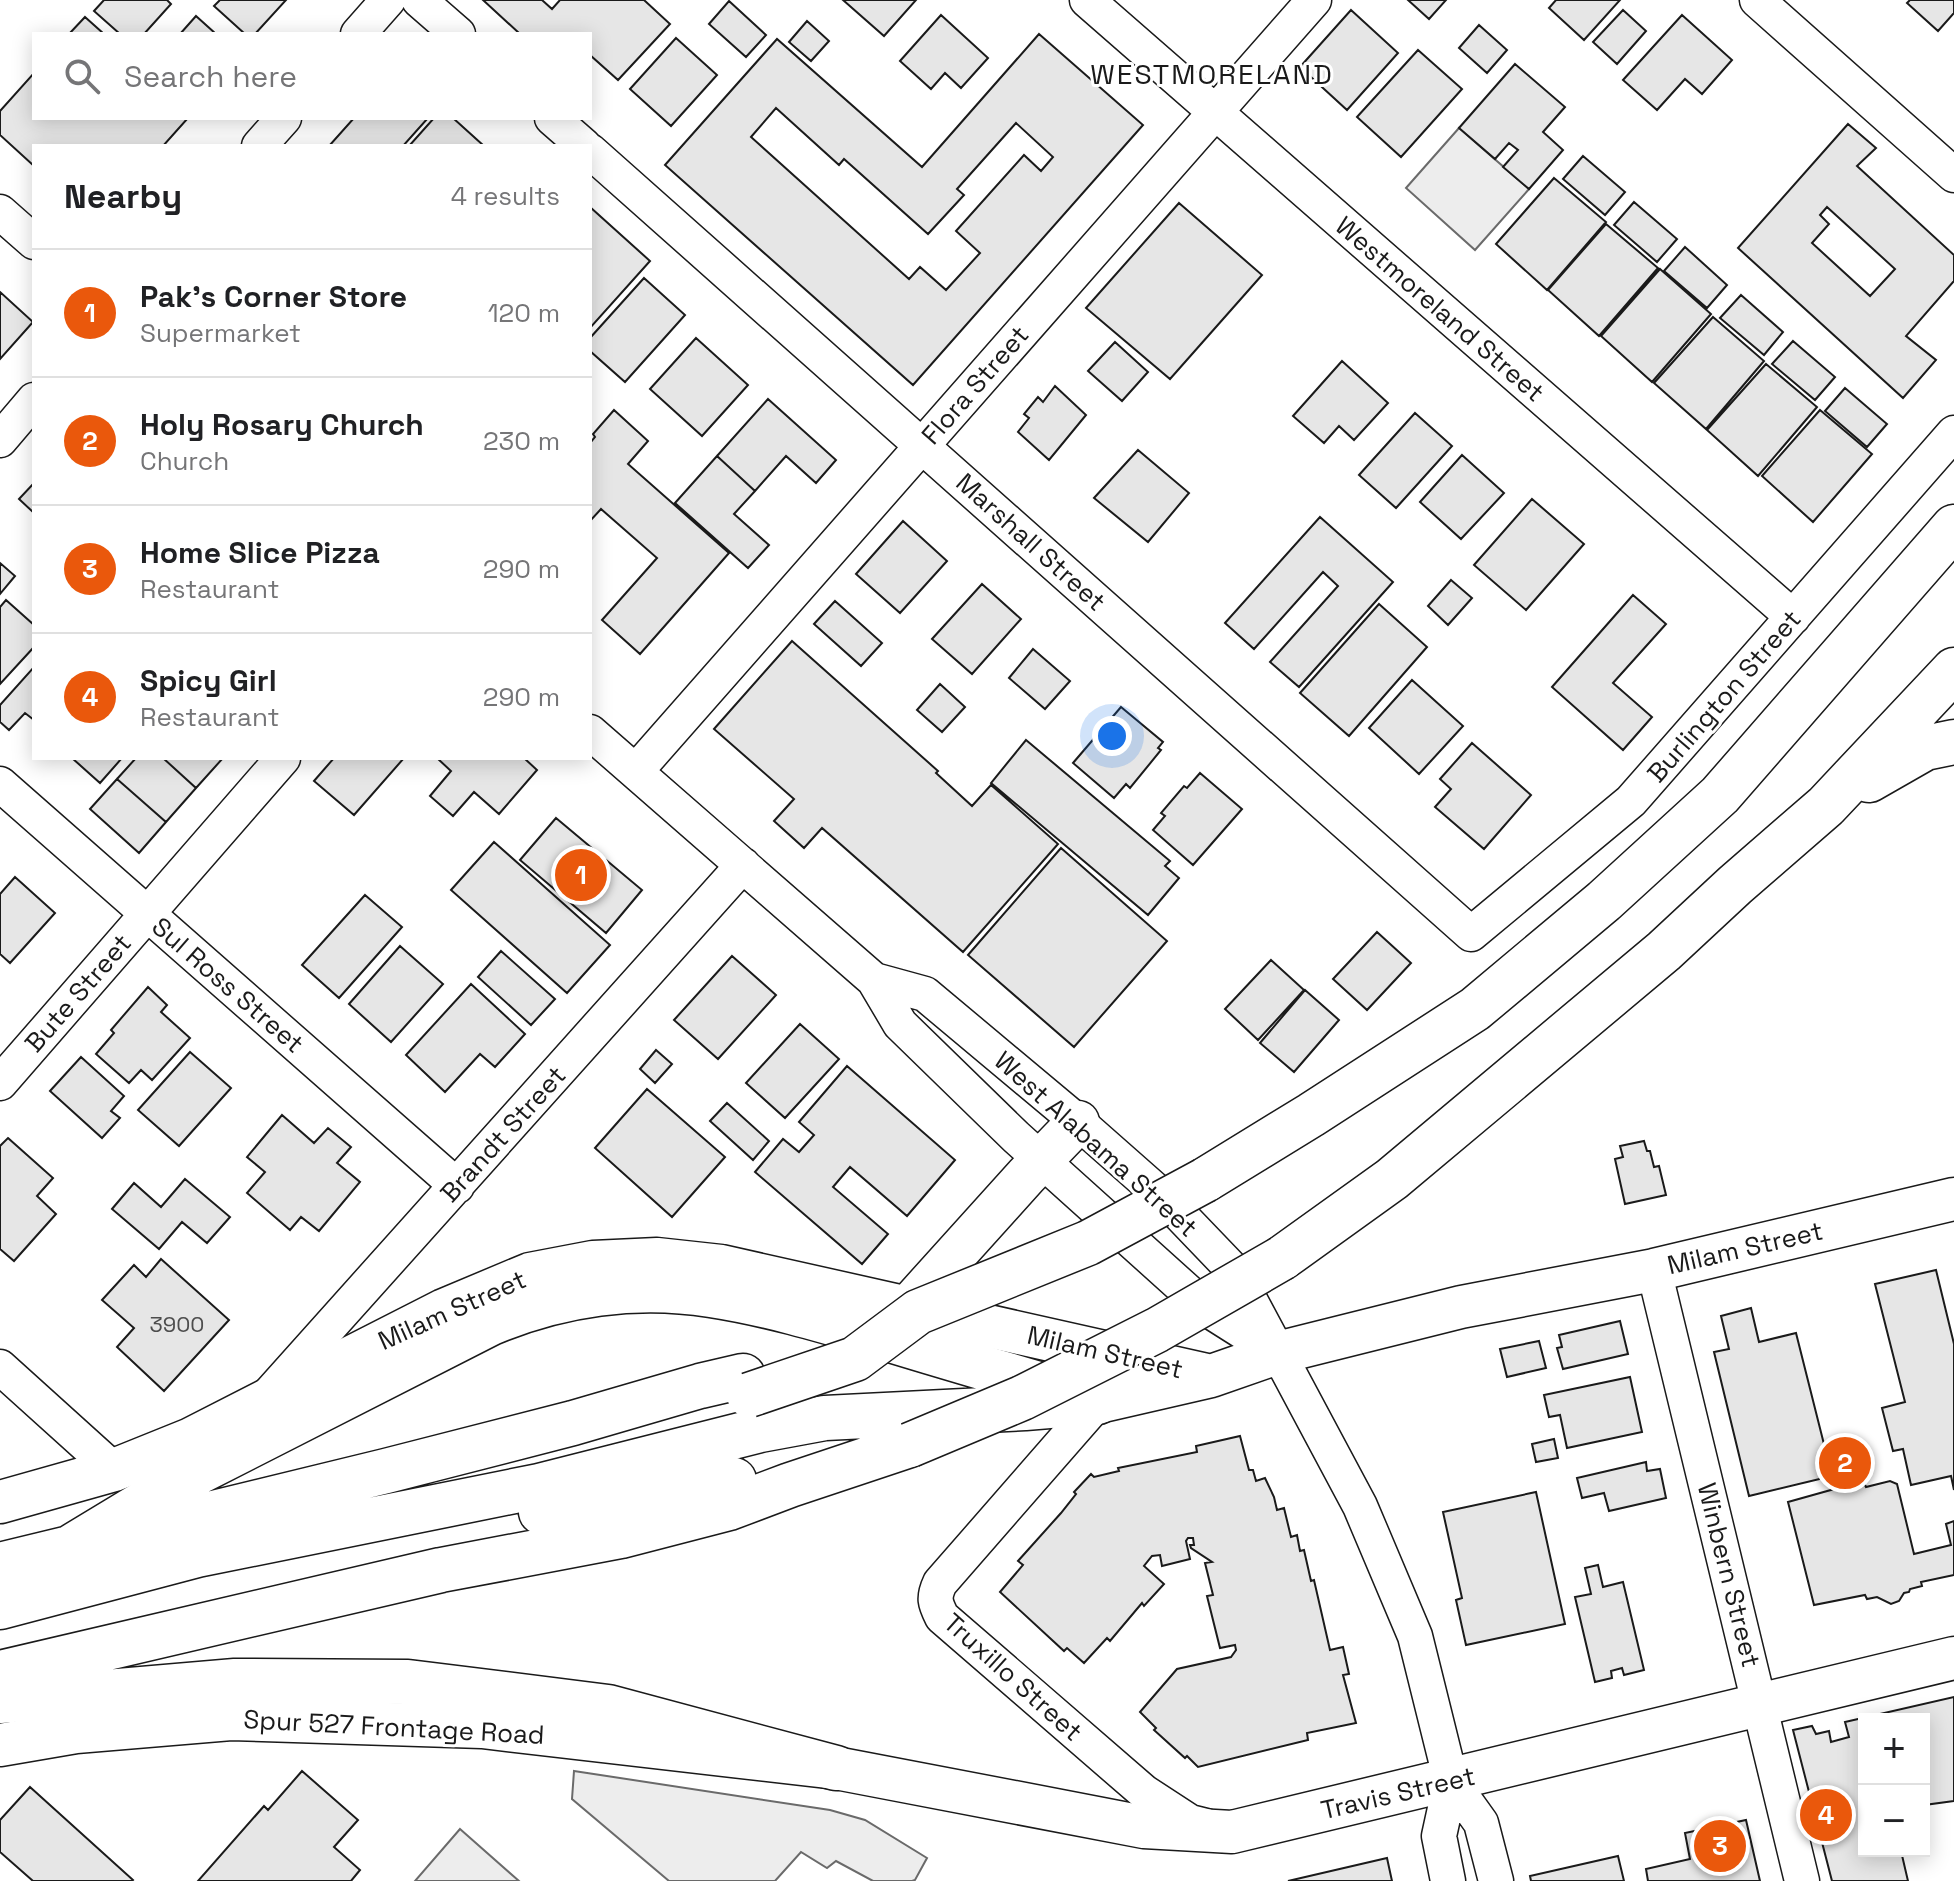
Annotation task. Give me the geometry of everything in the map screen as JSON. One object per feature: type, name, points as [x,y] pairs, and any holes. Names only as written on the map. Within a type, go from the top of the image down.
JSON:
[{"type":"highway","points":[[197,1555],[243,1522],[664,1423],[746,1386],[855,1359],[913,1310],[1088,1243],[1205,1180],[1475,1009],[1604,901],[1720,795],[1954,527]]},
{"type":"highway","points":[[0,1673],[441,1570],[621,1536],[726,1495],[910,1445],[1022,1398],[1144,1337],[1282,1258],[1392,1179],[1664,951],[1826,806],[1954,670]]},
{"type":"highway","points":[[1826,806],[1925,748],[1954,742]]},
{"type":"highway","points":[[71,1547],[175,1484],[491,1323],[556,1300],[588,1295],[621,1291],[710,1294],[807,1316],[1098,1402]]},
{"type":"highway","points":[[0,1565],[386,1471],[573,1423],[700,1386],[746,1386]]},
{"type":"highway","points":[[0,1607],[197,1555],[539,1486],[760,1430],[825,1418],[1098,1402]]},
{"type":"highway","points":[[0,1630],[162,1590],[509,1518],[726,1495]]},
{"type":"highway","points":[[0,1701],[235,1681],[408,1682],[608,1707],[836,1768]]},
{"type":"main road","points":[[913,1310],[1042,1159],[1078,1122]]},
{"type":"main road","name":"Milam Street","points":[[1098,1402],[1211,1376],[1277,1353],[1461,1307],[1654,1270],[1954,1199]]},
{"type":"main road","name":"Milam Street","points":[[0,1502],[114,1470],[191,1439],[487,1290],[530,1274],[593,1262],[657,1259],[721,1266],[1211,1376]]},
{"type":"main road","name":"Travis Street","points":[[836,1768],[1144,1827],[1232,1832],[1954,1658]]},
{"type":"main road","name":"Spur 527 Frontage Road","points":[[0,1745],[76,1732],[231,1719],[482,1727],[836,1768]]},
{"type":"street","points":[[360,32],[388,0]]},
{"type":"street","points":[[419,0],[456,32]]},
{"type":"street","name":"Westmoreland Street","points":[[1087,0],[1793,617]]},
{"type":"street","name":"Flora Street","points":[[636,771],[1314,0]]},
{"type":"street","points":[[1757,0],[1954,175]]},
{"type":"street","points":[[261,144],[282,120]]},
{"type":"street","points":[[554,120],[582,144]]},
{"type":"street","name":"Marshall Street","points":[[592,153],[1471,934]]},
{"type":"street","points":[[0,212],[32,240]]},
{"type":"street","points":[[0,440],[32,402]]},
{"type":"street","name":"Burlington Street","points":[[1471,934],[1631,801],[1954,433]]},
{"type":"street","name":"West Alabama Street","points":[[592,734],[874,980],[900,1024],[1016,1137],[1207,1309],[1277,1353]]},
{"type":"street","name":"Bute Street","points":[[0,1083],[281,760]]},
{"type":"street","name":"Sul Ross Street","points":[[0,784],[457,1186]]},
{"type":"street","name":"Brandt Street","points":[[263,1402],[743,865]]},
{"type":"street","name":"West Alabama Street","points":[[874,980],[925,994],[1163,1197],[1235,1272],[1360,1506],[1415,1636],[1451,1781]]},
{"type":"street","name":"Winbern Street","points":[[1654,1270],[1802,1881]]},
{"type":"street","points":[[0,1367],[114,1470]]},
{"type":"street","name":"Truxillo Street","points":[[1098,1402],[940,1583],[935,1603],[942,1617],[1144,1792],[1190,1822],[1232,1832]]},
{"type":"street","points":[[1448,1881],[1439,1836],[1451,1781]]},
{"type":"street","points":[[1451,1781],[1481,1823],[1496,1881]]},
{"type":"shaded area","points":[[1459,128],[1529,189],[1475,250],[1406,188]]},
{"type":"shaded area","points":[[574,1771],[830,1810],[865,1820],[927,1858],[912,1881],[873,1881],[836,1861],[827,1868],[801,1852],[775,1881],[669,1881],[572,1799]]},
{"type":"shaded area","points":[[460,1829],[519,1881],[415,1881]]},
{"type":"building","points":[[104,0],[167,0],[171,4],[146,32],[118,32],[94,11]]},
{"type":"building","points":[[220,0],[286,0],[257,32],[243,32],[214,6]]},
{"type":"building","points":[[483,0],[542,0],[552,9],[560,0],[644,0],[670,24],[618,80],[592,57],[592,32],[518,32]]},
{"type":"building","points":[[843,0],[916,0],[884,36]]},
{"type":"building","points":[[1408,0],[1446,0],[1429,19]]},
{"type":"building","points":[[1556,0],[1620,0],[1584,40],[1549,8]]},
{"type":"building","points":[[1910,0],[1954,0],[1954,13],[1938,31],[1907,3]]},
{"type":"building","points":[[729,1],[766,35],[746,57],[709,24]]},
{"type":"building","points":[[1351,10],[1398,53],[1347,110],[1300,67]]},
{"type":"building","points":[[1623,10],[1646,31],[1617,64],[1593,42]]},
{"type":"building","points":[[941,15],[988,58],[961,88],[945,73],[931,89],[900,61]]},
{"type":"building","points":[[1682,15],[1732,60],[1702,94],[1685,79],[1657,110],[1623,80]]},
{"type":"building","points":[[196,16],[214,32],[182,32]]},
{"type":"building","points":[[85,17],[102,32],[71,32]]},
{"type":"building","points":[[807,21],[829,41],[811,61],[789,42]]},
{"type":"building","points":[[1479,25],[1507,50],[1487,73],[1459,48]]},
{"type":"building","points":[[1039,34],[1143,125],[913,385],[665,165],[777,39],[922,167]],"holes":[[[776,108],[839,165],[844,159],[928,234],[964,195],[957,189],[1016,123],[1053,157],[1041,171],[1024,155],[956,231],[980,253],[946,290],[920,267],[909,279],[751,137]]]},
{"type":"building","points":[[676,38],[717,75],[671,126],[630,89]]},
{"type":"building","points":[[1418,50],[1462,89],[1401,157],[1357,117]]},
{"type":"building","points":[[1515,64],[1565,107],[1543,132],[1563,150],[1529,189],[1503,167],[1518,150],[1509,143],[1495,159],[1459,128]]},
{"type":"building","points":[[32,75],[32,120],[186,120],[165,144],[32,144],[32,164],[0,135],[0,111]]},
{"type":"building","points":[[352,120],[426,120],[405,144],[331,144]]},
{"type":"building","points":[[432,120],[455,120],[482,144],[411,144]]},
{"type":"building","points":[[1848,124],[1876,148],[1857,166],[1954,255],[1954,281],[1906,336],[1936,360],[1903,398],[1738,248]],"holes":[[[1827,207],[1895,269],[1870,296],[1812,243],[1829,224],[1820,215]]]},
{"type":"building","points":[[1583,156],[1625,192],[1605,215],[1563,179]]},
{"type":"building","points":[[1554,178],[1606,222],[1547,290],[1496,244]]},
{"type":"building","points":[[1634,202],[1677,239],[1657,262],[1614,225]]},
{"type":"building","points":[[1179,203],[1262,275],[1170,379],[1086,308]]},
{"type":"building","points":[[592,209],[650,261],[592,326]]},
{"type":"building","points":[[1606,224],[1658,268],[1599,336],[1548,290]]},
{"type":"building","points":[[1685,247],[1727,285],[1707,308],[1664,271]]},
{"type":"building","points":[[1660,269],[1711,314],[1652,382],[1601,336]]},
{"type":"building","points":[[644,278],[685,315],[625,382],[592,353],[592,336]]},
{"type":"building","points":[[0,292],[32,323],[0,359]]},
{"type":"building","points":[[1741,295],[1783,332],[1764,355],[1720,318]]},
{"type":"building","points":[[1713,317],[1764,361],[1706,429],[1654,383]]},
{"type":"building","points":[[696,338],[748,385],[702,436],[650,389]]},
{"type":"building","points":[[1793,341],[1835,377],[1815,400],[1772,364]]},
{"type":"building","points":[[1115,342],[1148,372],[1122,401],[1088,371]]},
{"type":"building","points":[[1342,361],[1388,403],[1354,440],[1339,426],[1324,443],[1293,416]]},
{"type":"building","points":[[1766,364],[1817,407],[1758,476],[1707,430]]},
{"type":"building","points":[[1055,386],[1086,415],[1049,460],[1018,432],[1029,418],[1024,414],[1038,397],[1043,402]]},
{"type":"building","points":[[1845,388],[1887,424],[1867,447],[1825,411]]},
{"type":"building","points":[[768,399],[836,460],[816,483],[786,456],[755,491],[717,456]]},
{"type":"building","points":[[614,410],[648,441],[628,464],[729,553],[640,654],[602,620],[657,558],[601,509],[592,519],[593,434]]},
{"type":"building","points":[[1820,410],[1872,454],[1813,522],[1762,476]]},
{"type":"building","points":[[1415,413],[1452,446],[1396,508],[1359,475]]},
{"type":"building","points":[[1138,450],[1189,493],[1148,542],[1094,498]]},
{"type":"building","points":[[1462,455],[1504,493],[1461,539],[1420,502]]},
{"type":"building","points":[[717,456],[755,491],[734,514],[769,545],[748,568],[675,503]]},
{"type":"building","points":[[32,485],[32,511],[19,499]]},
{"type":"building","points":[[1532,499],[1584,544],[1526,610],[1474,565]]},
{"type":"building","points":[[1320,517],[1393,582],[1299,687],[1270,662],[1338,586],[1323,572],[1254,649],[1225,623]]},
{"type":"building","points":[[903,521],[947,561],[900,613],[856,574]]},
{"type":"building","points":[[0,563],[15,576],[0,594]]},
{"type":"building","points":[[1451,580],[1472,598],[1448,625],[1428,606]]},
{"type":"building","points":[[982,584],[1021,619],[972,674],[932,639]]},
{"type":"building","points":[[1633,595],[1666,624],[1613,683],[1652,717],[1623,750],[1552,687]]},
{"type":"building","points":[[6,600],[32,623],[32,649],[0,684],[0,607]]},
{"type":"building","points":[[835,601],[882,643],[861,666],[814,624]]},
{"type":"building","points":[[1379,604],[1427,647],[1349,736],[1300,693]]},
{"type":"building","points":[[792,641],[938,771],[936,773],[972,806],[991,785],[1058,844],[963,952],[822,828],[804,848],[774,821],[794,799],[714,729]]},
{"type":"building","points":[[1033,649],[1070,681],[1045,709],[1009,678]]},
{"type":"building","points":[[32,669],[32,718],[25,713],[9,730],[0,722],[0,705]]},
{"type":"building","points":[[1412,680],[1463,726],[1419,774],[1369,728]]},
{"type":"building","points":[[940,684],[965,707],[942,732],[917,710]]},
{"type":"building","points":[[1121,707],[1163,742],[1158,748],[1161,750],[1130,788],[1126,784],[1114,798],[1073,763]]},
{"type":"building","points":[[1026,740],[1170,861],[1165,866],[1179,878],[1148,915],[991,783]]},
{"type":"building","points":[[1472,743],[1531,795],[1484,849],[1435,807],[1451,789],[1440,779]]},
{"type":"building","points":[[74,760],[120,760],[100,783]]},
{"type":"building","points":[[134,760],[165,760],[196,788],[166,822],[117,779]]},
{"type":"building","points":[[165,760],[221,760],[196,788]]},
{"type":"building","points":[[332,760],[402,760],[354,815],[314,781]]},
{"type":"building","points":[[439,760],[526,760],[537,770],[499,814],[474,792],[453,816],[430,796],[451,771]]},
{"type":"building","points":[[1200,773],[1242,809],[1193,865],[1153,830],[1165,816],[1161,813]]},
{"type":"building","points":[[117,779],[166,822],[139,853],[90,809]]},
{"type":"building","points":[[556,818],[642,890],[606,933],[520,860]]},
{"type":"building","points":[[494,842],[610,945],[567,993],[451,890]]},
{"type":"building","points":[[1061,848],[1167,941],[1074,1047],[968,955]]},
{"type":"building","points":[[15,877],[55,913],[10,963],[0,954],[0,894]]},
{"type":"building","points":[[365,895],[402,927],[339,998],[302,965]]},
{"type":"building","points":[[1377,932],[1411,963],[1367,1010],[1333,979]]},
{"type":"building","points":[[400,946],[443,984],[391,1042],[349,1004]]},
{"type":"building","points":[[501,951],[555,999],[531,1025],[478,977]]},
{"type":"building","points":[[732,956],[776,995],[718,1059],[674,1020]]},
{"type":"building","points":[[1271,960],[1304,990],[1258,1040],[1225,1009]]},
{"type":"building","points":[[471,984],[525,1034],[495,1067],[480,1054],[445,1092],[406,1055]]},
{"type":"building","points":[[148,987],[167,1005],[161,1012],[190,1038],[152,1080],[141,1070],[129,1083],[96,1054],[114,1033],[111,1030]]},
{"type":"building","points":[[1305,990],[1339,1020],[1294,1072],[1260,1043]]},
{"type":"building","points":[[800,1024],[839,1059],[785,1118],[746,1083]]},
{"type":"building","points":[[656,1050],[672,1064],[655,1083],[640,1069]]},
{"type":"building","points":[[190,1052],[231,1088],[179,1146],[138,1110]]},
{"type":"building","points":[[81,1057],[124,1096],[111,1111],[120,1118],[102,1138],[50,1091]]},
{"type":"building","points":[[847,1066],[955,1160],[907,1216],[850,1167],[833,1187],[888,1234],[862,1264],[755,1172],[783,1139],[799,1152],[814,1135],[799,1122]]},
{"type":"building","points":[[647,1089],[725,1157],[672,1217],[595,1148]]},
{"type":"building","points":[[727,1103],[769,1141],[753,1160],[710,1121]]},
{"type":"building","points":[[282,1115],[314,1143],[328,1128],[351,1147],[337,1163],[360,1182],[319,1231],[301,1217],[290,1230],[247,1193],[265,1172],[247,1157]]},
{"type":"building","points":[[8,1138],[53,1178],[37,1196],[56,1214],[14,1261],[0,1249],[0,1146]]},
{"type":"building","points":[[1644,1141],[1654,1167],[1659,1166],[1666,1195],[1625,1204],[1615,1159],[1623,1157],[1620,1146]]},
{"type":"building","points":[[185,1179],[230,1217],[207,1243],[182,1222],[159,1249],[112,1209],[134,1183],[161,1207]]},
{"type":"building","points":[[161,1259],[229,1320],[164,1391],[117,1347],[134,1328],[102,1300],[134,1265],[146,1277]]},
{"type":"building","points":[[1936,1270],[1954,1344],[1954,1490],[1951,1476],[1911,1485],[1903,1449],[1893,1451],[1882,1408],[1905,1402],[1875,1284]]},
{"type":"building","points":[[1751,1308],[1759,1342],[1796,1333],[1832,1476],[1749,1496],[1714,1352],[1729,1349],[1721,1316]]},
{"type":"building","points":[[1620,1321],[1628,1354],[1563,1369],[1557,1348],[1562,1347],[1559,1335]]},
{"type":"building","points":[[1539,1341],[1546,1368],[1507,1377],[1500,1349]]},
{"type":"building","points":[[1630,1377],[1642,1432],[1567,1448],[1560,1415],[1549,1417],[1544,1395]]},
{"type":"building","points":[[1240,1436],[1249,1470],[1253,1470],[1256,1481],[1265,1478],[1277,1510],[1284,1508],[1291,1537],[1297,1535],[1300,1551],[1304,1550],[1330,1650],[1343,1647],[1349,1674],[1343,1675],[1356,1723],[1307,1733],[1308,1740],[1198,1767],[1154,1730],[1156,1728],[1140,1712],[1177,1669],[1231,1657],[1236,1650],[1235,1645],[1220,1648],[1207,1596],[1213,1595],[1205,1563],[1212,1562],[1191,1548],[1193,1538],[1186,1541],[1190,1559],[1162,1566],[1160,1555],[1152,1556],[1144,1566],[1164,1584],[1144,1606],[1142,1603],[1110,1641],[1107,1638],[1084,1663],[1067,1648],[1064,1651],[1000,1592],[1023,1565],[1018,1561],[1091,1474],[1094,1477],[1119,1471],[1118,1468],[1197,1452],[1196,1446]]},
{"type":"building","points":[[1554,1439],[1558,1458],[1536,1462],[1532,1444]]},
{"type":"building","points":[[1646,1462],[1647,1471],[1660,1469],[1666,1498],[1609,1511],[1604,1493],[1582,1498],[1577,1478]]},
{"type":"building","points":[[1863,1481],[1866,1487],[1890,1481],[1897,1484],[1914,1554],[1951,1545],[1946,1524],[1954,1521],[1954,1575],[1921,1582],[1922,1586],[1910,1589],[1899,1601],[1891,1604],[1877,1597],[1867,1599],[1865,1595],[1814,1605],[1788,1502]]},
{"type":"building","points":[[1536,1492],[1565,1624],[1466,1645],[1456,1600],[1462,1598],[1443,1512]]},
{"type":"building","points":[[1598,1565],[1603,1587],[1623,1582],[1644,1670],[1624,1675],[1622,1668],[1611,1671],[1612,1678],[1595,1682],[1575,1597],[1591,1594],[1585,1568]]},
{"type":"building","points":[[1954,1697],[1954,1801],[1930,1804],[1930,1713],[1884,1713]]},
{"type":"building","points":[[1858,1719],[1858,1857],[1902,1857],[1908,1881],[1832,1881],[1793,1730],[1812,1726],[1816,1734],[1829,1731],[1831,1742],[1849,1737],[1845,1722]]},
{"type":"building","points":[[302,1771],[358,1820],[334,1847],[360,1870],[351,1881],[198,1881],[264,1806],[268,1810]]},
{"type":"building","points":[[30,1787],[133,1880],[33,1881],[0,1852],[0,1820]]},
{"type":"building","points":[[1746,1820],[1760,1881],[1648,1881],[1646,1869],[1690,1859],[1685,1833]]},
{"type":"building","points":[[1618,1856],[1624,1881],[1531,1881],[1530,1876]]},
{"type":"building","points":[[1387,1858],[1392,1881],[1288,1881]]},
{"type":"place","name":"Pak's Corner Store","points":[[581,875]]},
{"type":"place","name":"Holy Rosary Church","points":[[1845,1463]]},
{"type":"place","name":"Spicy Girl","points":[[1826,1815]]},
{"type":"place","name":"Home Slice Pizza","points":[[1720,1846]]},
{"type":"district","name":"WESTMORELAND","points":[[1212,74]]}]
